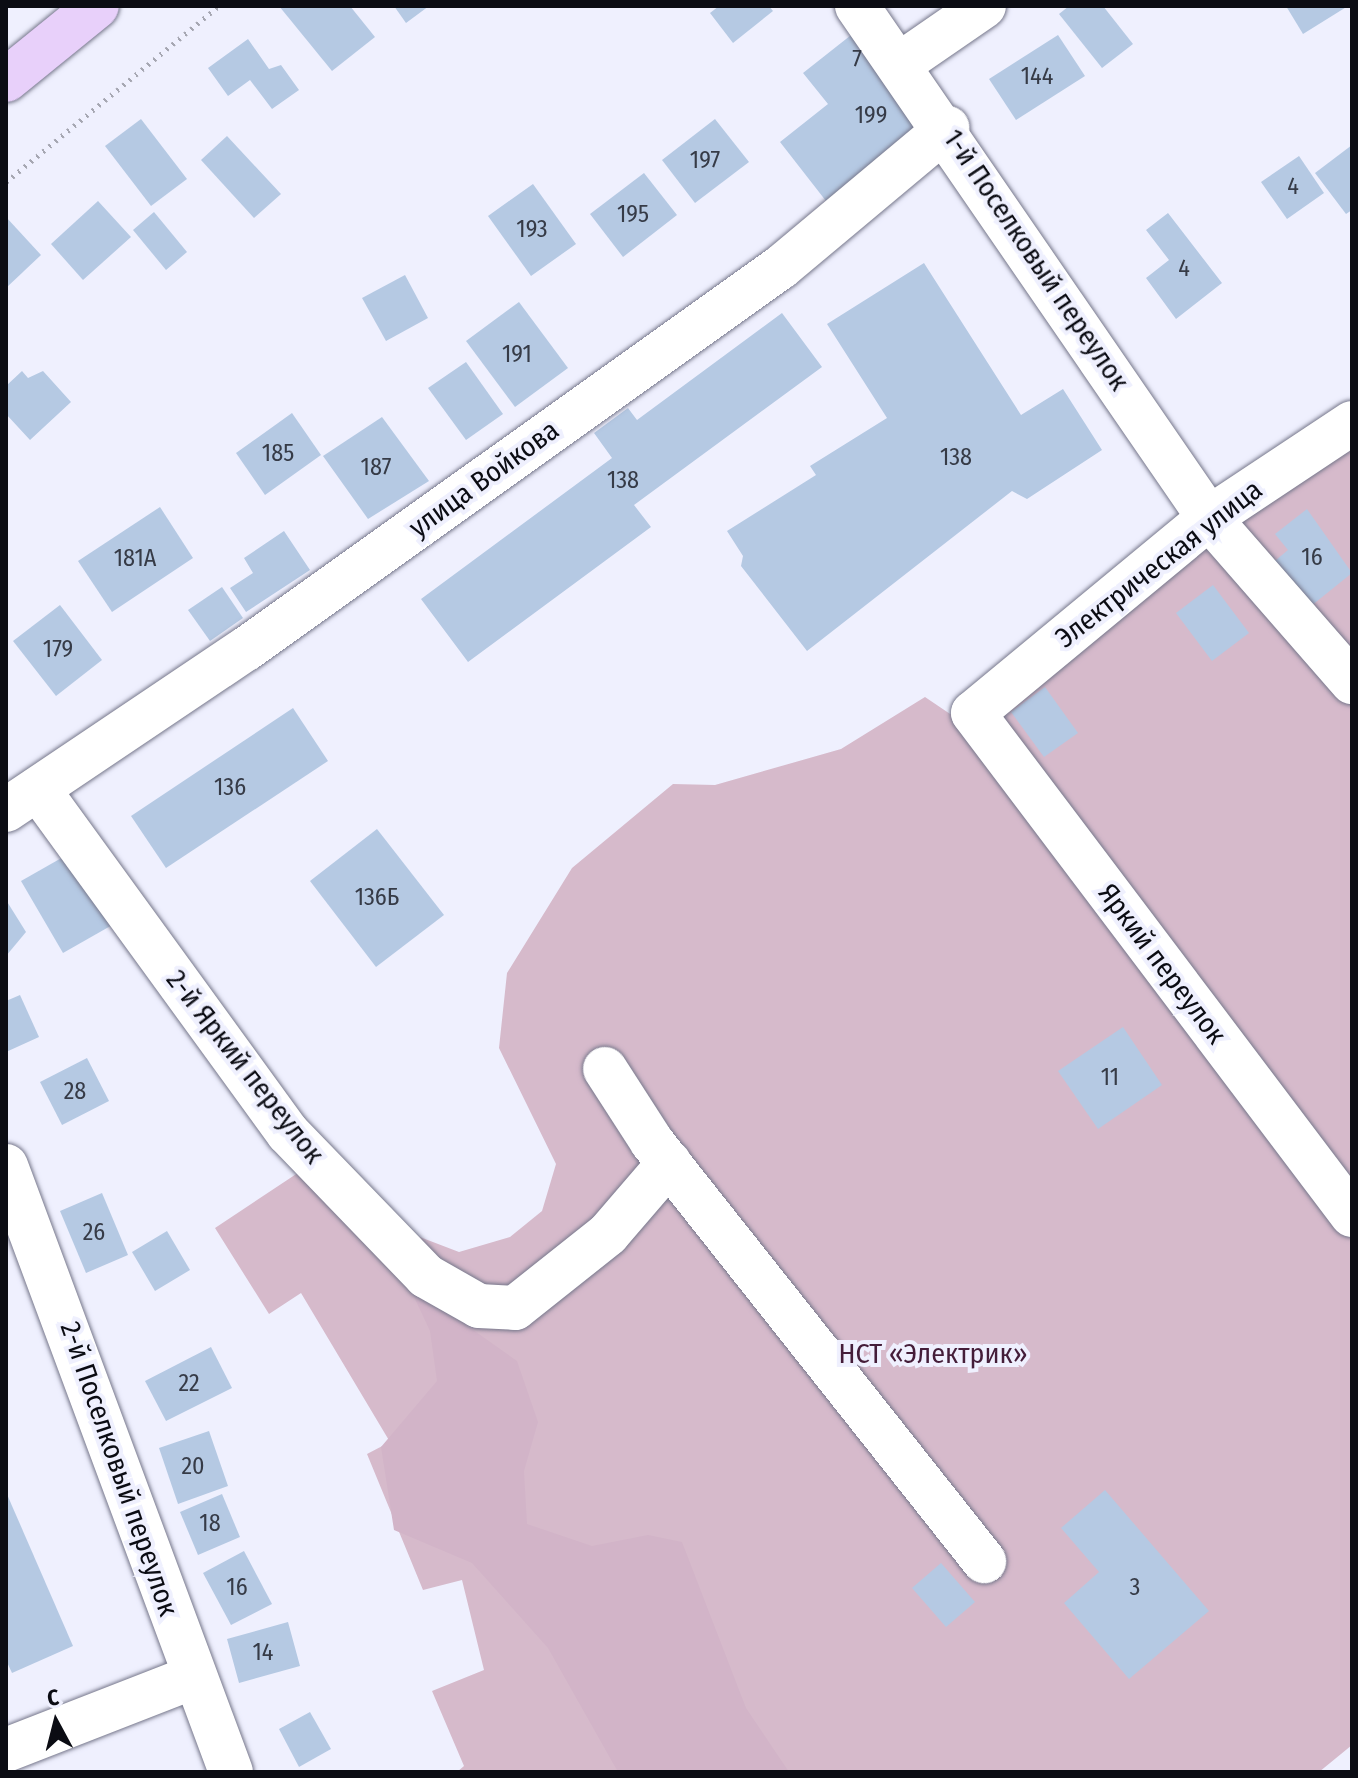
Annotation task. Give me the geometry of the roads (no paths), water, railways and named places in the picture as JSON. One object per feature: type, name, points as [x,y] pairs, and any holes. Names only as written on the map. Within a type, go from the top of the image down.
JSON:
[{"type":"main road","points":[[6,80],[97,6]]},
{"type":"street","name":"1-й Поселковый переулок","points":[[857,6],[947,128],[1209,518],[1352,682]]},
{"type":"street","points":[[900,64],[984,6]]},
{"type":"street","name":"улица Войкова","points":[[22,800],[781,267],[947,128]]},
{"type":"street","name":"Электрическая улица","points":[[973,713],[1209,518],[1352,423]]},
{"type":"street","name":"Яркий переулок","points":[[973,713],[1352,1215]]},
{"type":"street","name":"2-й Яркий переулок","points":[[22,800],[288,1133],[426,1276],[479,1306],[515,1308],[608,1234],[669,1163]]},
{"type":"street","points":[[605,1069],[669,1163],[984,1561]]},
{"type":"street","name":"2-й Поселковый переулок","points":[[6,1166],[71,1330],[191,1678],[231,1772]]},
{"type":"street","points":[[6,1750],[191,1678]]},
{"type":"park label","name":"НСТ «Электрик»","points":[[933,1354]]}]
